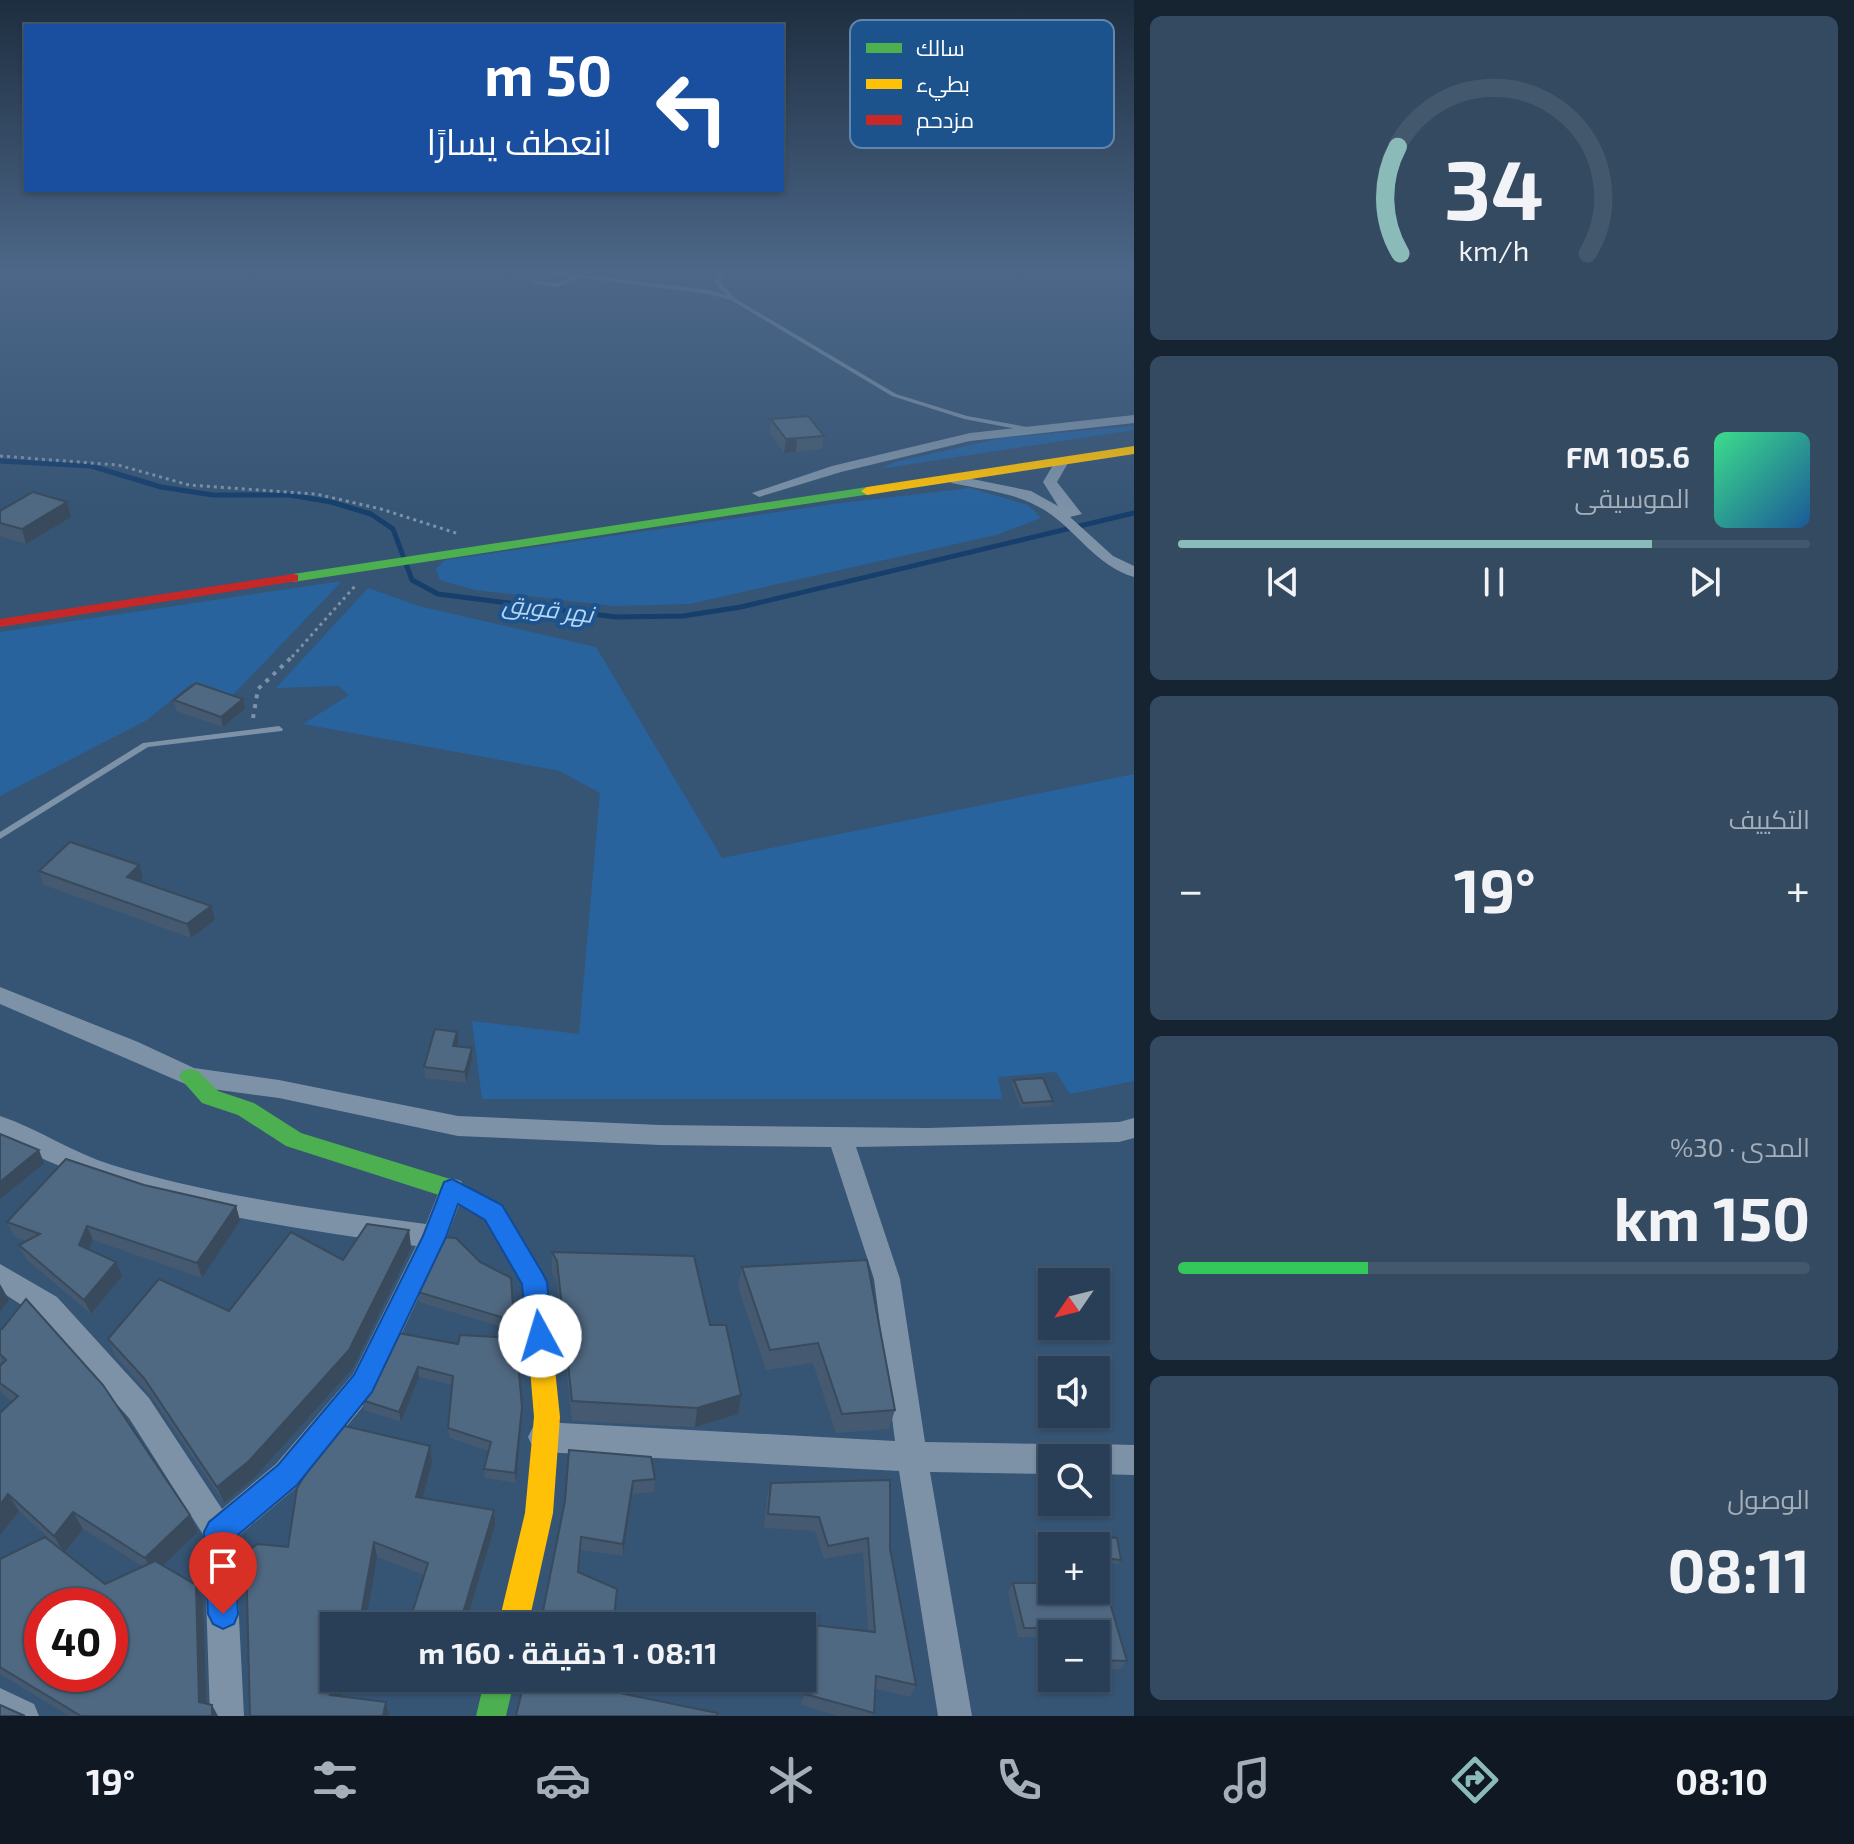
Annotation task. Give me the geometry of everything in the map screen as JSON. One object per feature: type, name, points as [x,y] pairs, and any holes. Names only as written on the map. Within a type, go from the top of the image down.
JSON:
[{"type":"main road","points":[[433,550],[465,536],[1134,439]]},
{"type":"main road","points":[[0,623],[433,550],[952,479],[1134,450]]},
{"type":"main road","points":[[0,605],[363,564]]},
{"type":"main road","points":[[190,1077],[210,1097],[246,1109],[294,1140],[452,1189],[494,1213],[534,1282],[547,1417],[539,1513],[516,1612]]},
{"type":"main road","points":[[491,1716],[497,1692]]},
{"type":"street","points":[[759,493],[837,469],[970,437],[1134,419]]},
{"type":"street","points":[[1058,506],[1050,482],[1061,463]]},
{"type":"street","points":[[952,479],[1026,494],[1058,506],[1115,558],[1134,570]]},
{"type":"street","points":[[0,995],[130,1048],[190,1077],[279,1089],[458,1126],[660,1135],[840,1137],[960,1137],[1119,1132],[1134,1128]]},
{"type":"street","points":[[0,1126],[65,1159],[178,1195],[434,1237]]},
{"type":"street","points":[[840,1137],[887,1279],[912,1457],[955,1716]]},
{"type":"street","points":[[219,1532],[287,1475],[363,1384],[434,1237],[452,1189]]},
{"type":"street","points":[[0,1276],[24,1306],[47,1306],[139,1408],[219,1532],[227,1716]]},
{"type":"street","points":[[543,1437],[912,1457],[1038,1459]]},
{"type":"street","points":[[1110,1459],[1134,1460]]},
{"type":"street","points":[[0,1705],[22,1716]]},
{"type":"lane","points":[[820,351],[894,395],[927,408],[1027,429]]},
{"type":"lane","points":[[966,418],[970,437]]},
{"type":"lane","points":[[0,836],[146,745],[279,729]]},
{"type":"path","points":[[0,456],[118,465],[189,485],[316,494],[381,509],[465,536]]},
{"type":"path","points":[[251,732],[258,689],[348,596],[362,576],[363,564]]},
{"type":"shaded area","points":[[1134,426],[1134,430],[879,469],[895,462],[1001,438]]},
{"type":"shaded area","points":[[970,488],[1028,505],[1041,518],[996,535],[689,604],[613,606],[475,590],[440,580],[436,569],[445,560],[841,503]]},
{"type":"shaded area","points":[[342,581],[232,696],[191,684],[147,720],[0,796],[0,632]]},
{"type":"shaded area","points":[[368,588],[419,606],[596,647],[722,858],[1134,774],[1134,1081],[1070,1094],[1056,1072],[998,1077],[1002,1099],[482,1099],[472,1021],[579,1034],[600,793],[560,771],[303,724],[349,695],[338,686],[276,688]]},
{"type":"building","points":[[808,416],[824,436],[786,439],[771,419]]},
{"type":"building","points":[[33,492],[67,502],[22,529],[0,523],[0,511]]},
{"type":"building","points":[[196,683],[243,699],[221,717],[174,700]]},
{"type":"building","points":[[70,842],[139,865],[127,877],[211,906],[187,924],[39,871]]},
{"type":"building","points":[[435,1029],[457,1032],[453,1046],[472,1048],[465,1072],[424,1067]]},
{"type":"building","points":[[1043,1078],[1053,1101],[1023,1103],[1014,1080]]},
{"type":"building","points":[[0,1134],[39,1150],[0,1182]]},
{"type":"building","points":[[66,1159],[144,1185],[236,1206],[197,1263],[87,1226],[79,1245],[116,1262],[84,1300],[19,1245],[40,1234],[7,1222]]},
{"type":"building","points":[[367,1224],[409,1230],[349,1350],[249,1461],[217,1487],[144,1378],[108,1339],[159,1279],[229,1311],[291,1232],[343,1260]]},
{"type":"building","points":[[444,1237],[456,1238],[480,1262],[511,1278],[514,1321],[418,1292]]},
{"type":"building","points":[[552,1252],[694,1256],[710,1325],[726,1325],[741,1395],[697,1408],[572,1401],[557,1261]]},
{"type":"building","points":[[867,1260],[895,1410],[842,1414],[818,1343],[770,1350],[742,1267]]},
{"type":"building","points":[[26,1299],[103,1385],[190,1515],[145,1558],[73,1512],[54,1536],[8,1494],[0,1505],[0,1413],[18,1396],[0,1383],[0,1366],[6,1360],[0,1354],[0,1329]]},
{"type":"building","points":[[398,1333],[458,1344],[460,1335],[516,1338],[522,1407],[515,1473],[484,1469],[491,1442],[448,1428],[453,1376],[418,1367],[399,1412],[362,1400],[374,1385]]},
{"type":"building","points":[[336,1424],[430,1446],[416,1497],[494,1510],[463,1612],[412,1612],[428,1563],[374,1542],[362,1612],[320,1612],[320,1692],[386,1702],[383,1716],[250,1716],[246,1553],[257,1544],[288,1547],[297,1488]]},
{"type":"building","points":[[569,1450],[651,1457],[655,1479],[633,1481],[623,1544],[581,1537],[578,1572],[617,1589],[615,1612],[543,1612],[565,1501]]},
{"type":"building","points":[[890,1480],[890,1549],[916,1685],[876,1676],[874,1713],[805,1694],[816,1692],[816,1625],[875,1632],[868,1538],[828,1546],[819,1517],[768,1514],[771,1483]]},
{"type":"building","points":[[45,1537],[105,1584],[155,1561],[196,1585],[199,1702],[212,1705],[212,1716],[81,1716],[41,1692],[128,1692],[128,1588],[24,1588],[24,1682],[0,1667],[0,1559]]},
{"type":"building","points":[[1110,1537],[1117,1538],[1121,1560],[1110,1559]]},
{"type":"building","points":[[1013,1583],[1038,1583],[1038,1604],[1110,1603],[1127,1661],[1110,1660],[1110,1620],[1038,1620],[1038,1628],[1024,1628]]},
{"type":"building","points":[[522,1692],[615,1692],[717,1713],[717,1716],[516,1716]]},
{"type":"building","points":[[0,1705],[25,1716],[0,1716]]},
{"type":"waterway","name":"نهر قويق","points":[[0,461],[91,466],[161,487],[213,495],[290,495],[331,502],[371,514],[393,529],[412,580],[438,594],[616,617],[683,616],[741,607],[1134,513]]},
{"type":"traffic: fast","points":[[293,578],[867,491]]},
{"type":"traffic: fast","points":[[190,1077],[210,1097],[246,1109],[294,1140],[452,1189],[494,1213],[534,1282],[538,1321]]},
{"type":"traffic: fast","points":[[491,1716],[497,1692]]},
{"type":"traffic: slow","points":[[867,491],[1134,450]]},
{"type":"traffic: slow","points":[[516,1612],[539,1513],[547,1417],[538,1321]]},
{"type":"traffic: jam","points":[[0,623],[293,578]]},
{"type":"route","points":[[223,1614],[219,1532],[287,1475],[363,1384],[434,1237],[452,1189],[494,1213],[534,1282],[540,1336]]}]
